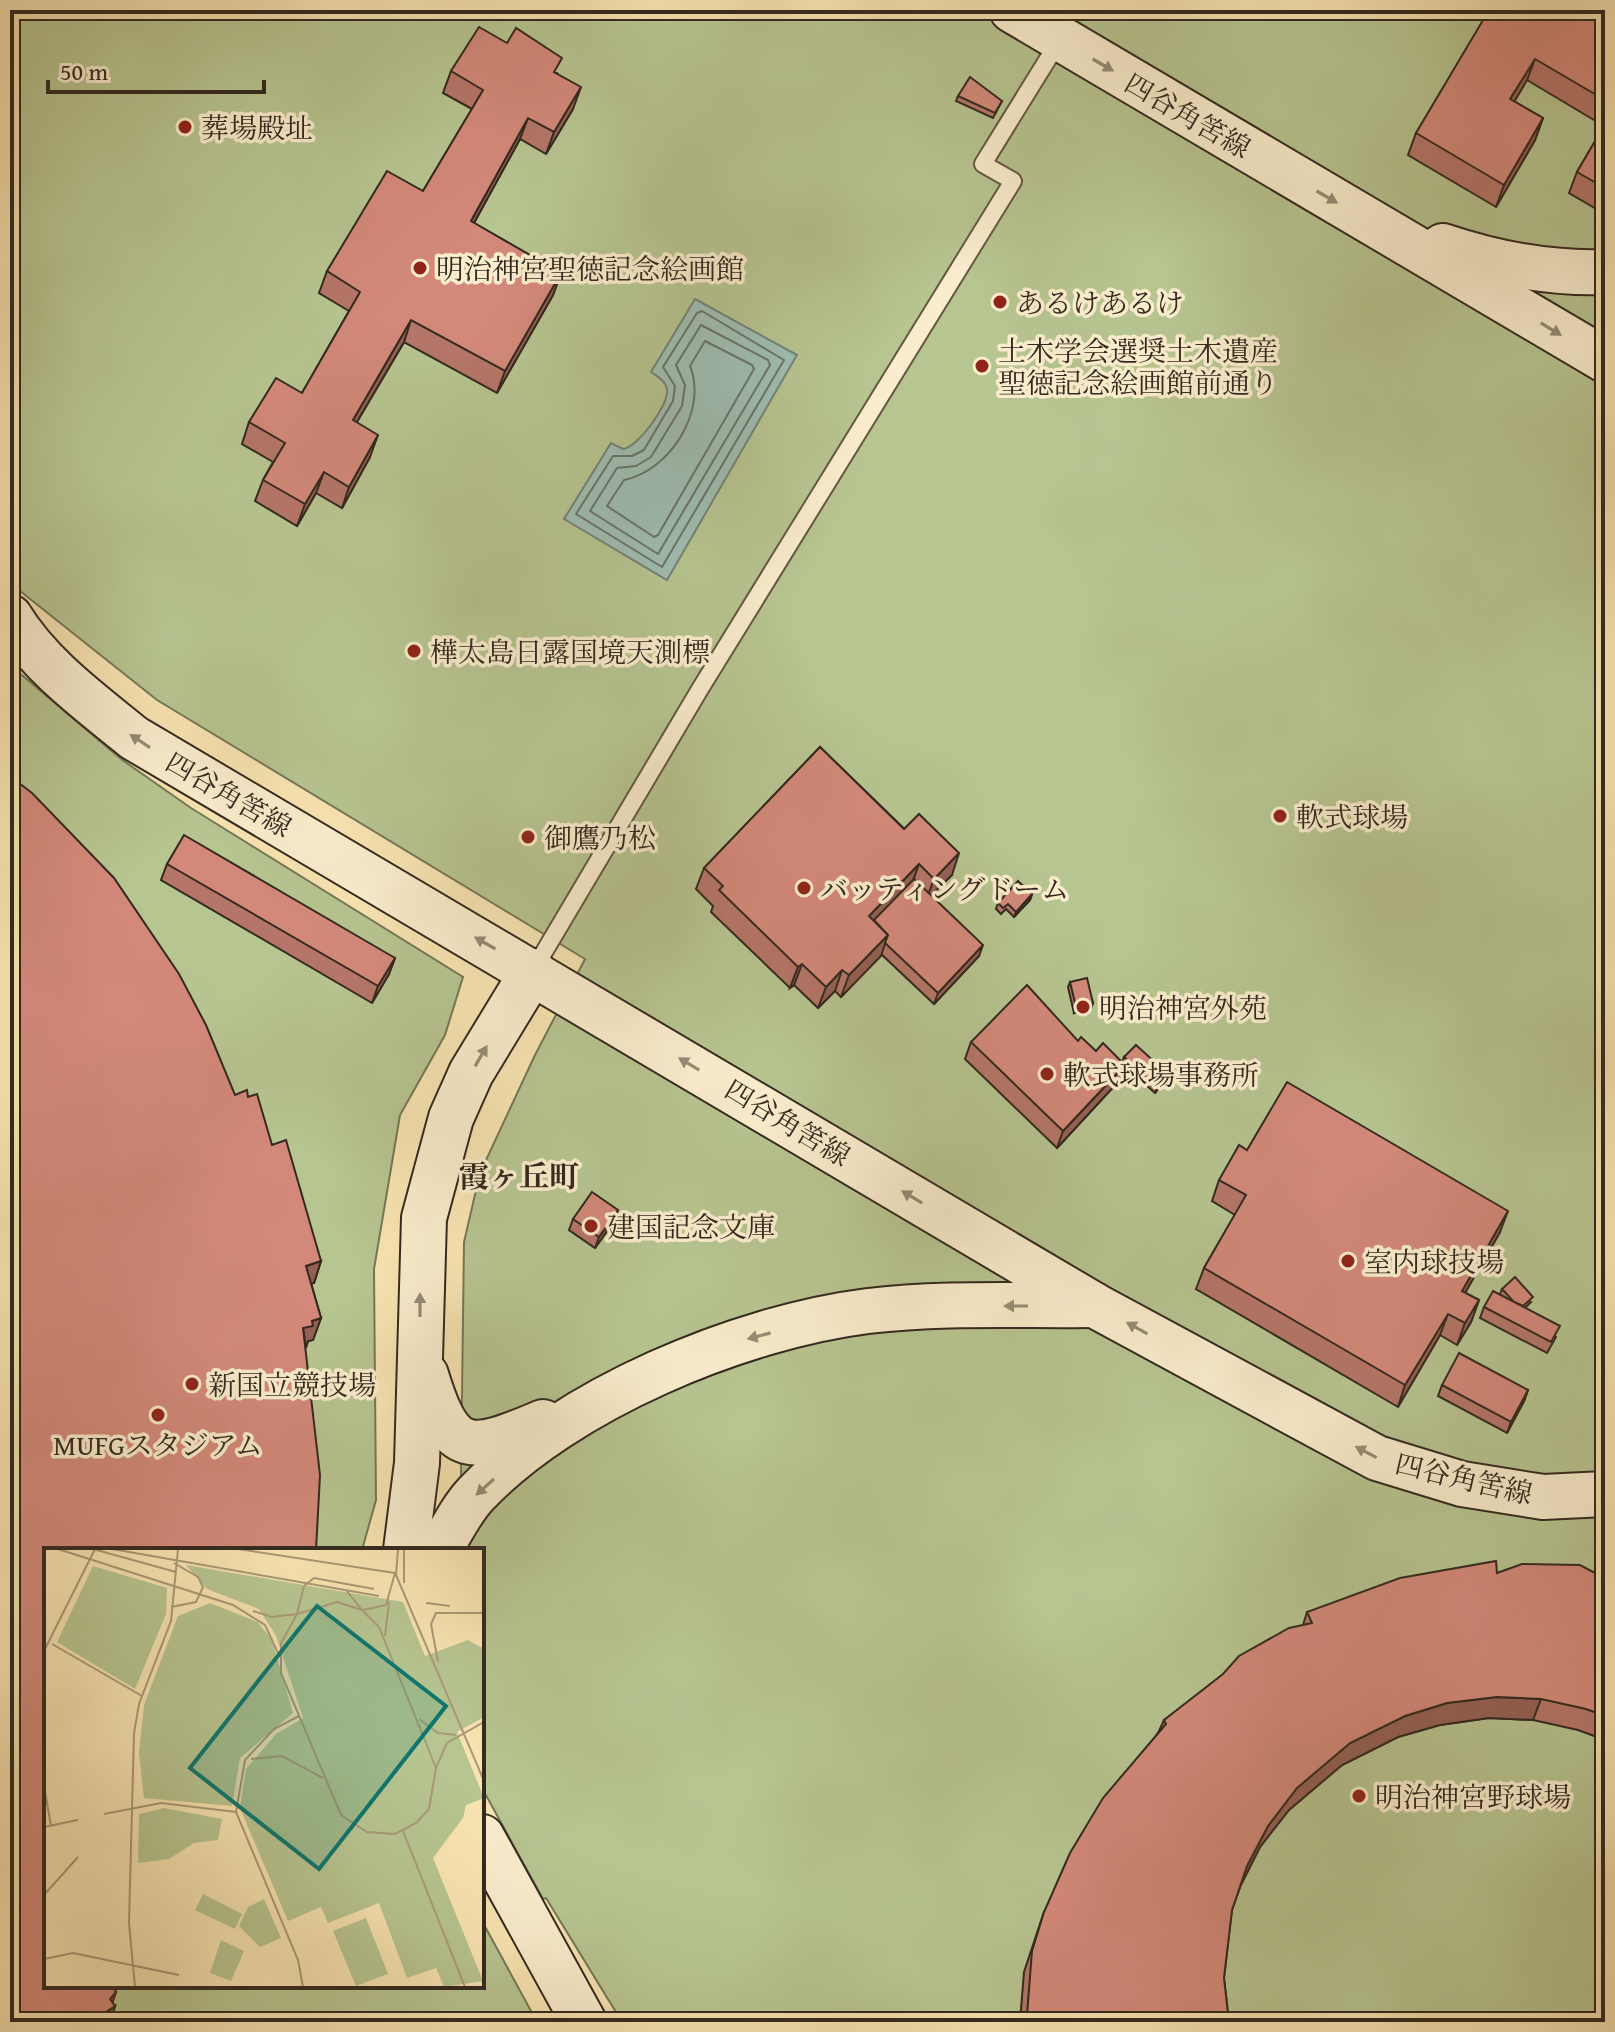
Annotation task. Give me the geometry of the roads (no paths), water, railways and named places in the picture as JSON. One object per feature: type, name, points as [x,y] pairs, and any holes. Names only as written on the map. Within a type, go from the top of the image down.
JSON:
[{"type":"main road","name":"四谷角筈線","points":[[1012,10],[1605,360]]},
{"type":"main road","name":"四谷角筈線","points":[[1365,219],[1483,259],[1549,272],[1605,272]]},
{"type":"main road","name":"四谷角筈線","points":[[14,626],[73,689],[134,738],[1094,1305],[1377,1458],[1462,1484],[1543,1497],[1605,1494]]},
{"type":"main road","points":[[406,1548],[417,1463],[424,1218],[451,1118],[471,1073],[533,971]]},
{"type":"main road","points":[[420,1355],[445,1425],[454,1435],[477,1444],[504,1440],[745,1339],[868,1311],[942,1306],[1094,1305]]},
{"type":"main road","points":[[441,1548],[476,1494],[505,1469],[583,1413],[641,1380]]},
{"type":"main road","points":[[484,1841],[584,2022]]},
{"type":"lane","points":[[533,971],[700,689],[1013,181],[983,164],[1060,40]]},
{"type":"water","points":[[695,299],[797,355],[667,580],[564,519],[611,443],[623,449],[629,447],[658,415],[667,390],[651,372]]},
{"type":"place","name":"葬場殿址","points":[[185,127]]},
{"type":"place","name":"明治神宮聖徳記念絵画館","points":[[420,268]]},
{"type":"place","name":"あるけあるけ","points":[[1000,302]]},
{"type":"place","name":"土木学会選奨土木遺産 聖徳記念絵画館前通り","points":[[982,366]]},
{"type":"place","name":"樺太島日露国境天測標","points":[[414,651]]},
{"type":"place","name":"軟式球場","points":[[1280,816]]},
{"type":"place","name":"御鷹乃松","points":[[528,837]]},
{"type":"place","name":"バッティングドーム","points":[[804,888]]},
{"type":"place","name":"明治神宮外苑","points":[[1083,1007]]},
{"type":"place","name":"軟式球場事務所","points":[[1047,1074]]},
{"type":"place","name":"建国記念文庫","points":[[591,1226]]},
{"type":"place","name":"室内球技場","points":[[1348,1261]]},
{"type":"place","name":"新国立競技場","points":[[192,1384]]},
{"type":"place","name":"MUFGスタジアム","points":[[158,1415]]},
{"type":"place","name":"明治神宮野球場","points":[[1359,1796]]},
{"type":"district","name":"霞ヶ丘町","points":[[519,1176]]}]
